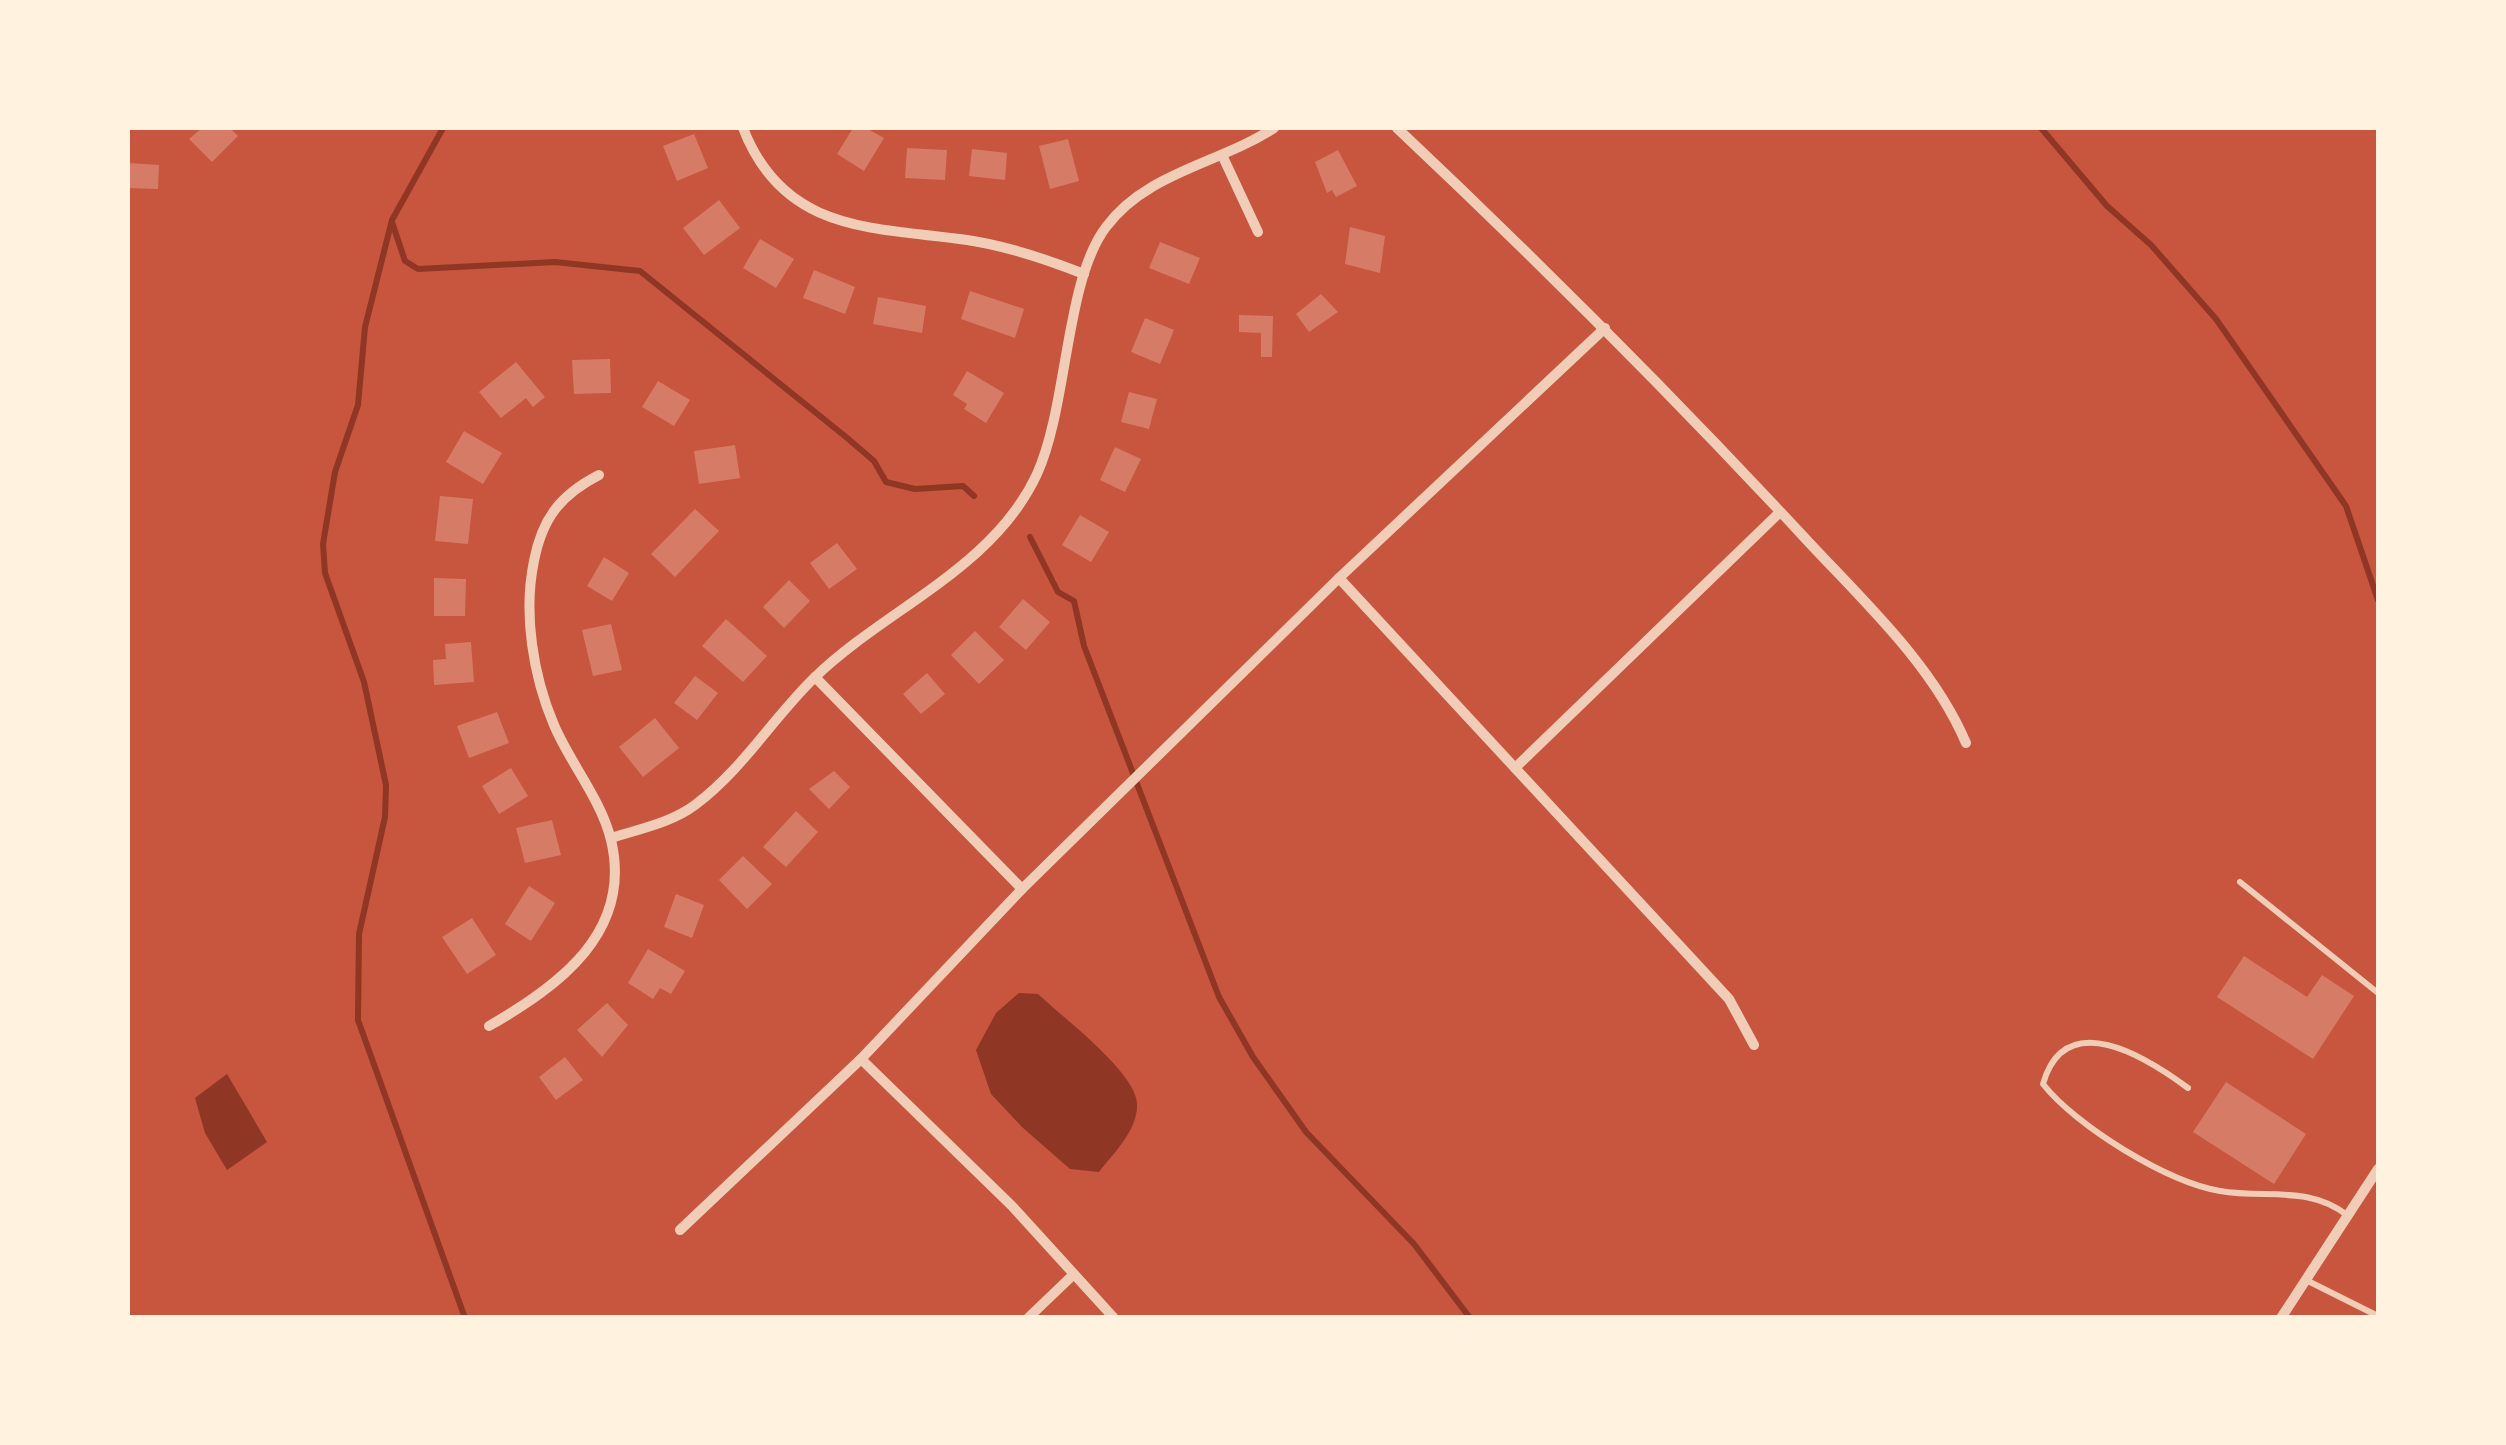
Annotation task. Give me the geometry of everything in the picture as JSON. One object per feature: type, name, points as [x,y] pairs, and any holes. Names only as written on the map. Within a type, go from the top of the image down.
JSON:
[{"type":"street","points":[[743,128],[774,176],[818,214],[880,232],[996,245],[1084,274]]},
{"type":"street","points":[[611,838],[673,818],[704,798],[738,769],[816,676],[869,630],[968,562],[1017,508],[1036,476],[1050,440],[1084,274],[1104,228],[1159,181],[1223,157],[1274,128]]},
{"type":"street","points":[[1397,128],[1606,328],[1780,512],[1938,691],[1966,743]]},
{"type":"street","points":[[1223,157],[1258,232]]},
{"type":"street","points":[[680,1230],[861,1059],[1022,889],[1340,578],[1606,328]]},
{"type":"street","points":[[488,1026],[562,978],[602,930],[612,896],[611,838],[544,700],[530,604],[531,574],[542,524],[575,487],[598,475]]},
{"type":"street","points":[[1516,768],[1780,512]]},
{"type":"street","points":[[1340,578],[1729,1000],[1754,1045]]},
{"type":"street","points":[[816,676],[1022,889]]},
{"type":"street","points":[[861,1059],[1012,1206],[1114,1318]]},
{"type":"street","points":[[2281,1318],[2378,1168]]},
{"type":"street","points":[[1028,1318],[1073,1275]]},
{"type":"lane","points":[[2240,882],[2378,993]]},
{"type":"lane","points":[[2188,1088],[2155,1063],[2109,1044],[2060,1050],[2050,1060],[2043,1084],[2061,1107],[2176,1176],[2220,1192],[2318,1196],[2348,1215]]},
{"type":"lane","points":[[2306,1280],[2378,1316]]},
{"type":"shaded area","points":[[1019,993],[1038,994],[1112,1061],[1134,1091],[1134,1123],[1099,1172],[1070,1169],[991,1094],[976,1050],[996,1013]]},
{"type":"shaded area","points":[[227,1074],[267,1142],[227,1170],[205,1133],[195,1098]]},
{"type":"building","points":[[202,128],[230,128],[238,136],[212,162],[189,139]]},
{"type":"building","points":[[853,128],[866,128],[884,138],[864,171],[837,154]]},
{"type":"building","points":[[694,134],[708,168],[677,181],[663,146]]},
{"type":"building","points":[[1068,139],[1079,181],[1050,189],[1039,146]]},
{"type":"building","points":[[907,148],[947,150],[945,180],[905,178]]},
{"type":"building","points":[[972,149],[1007,153],[1005,180],[969,176]]},
{"type":"building","points":[[1338,150],[1357,186],[1336,197],[1332,190],[1327,193],[1315,162]]},
{"type":"building","points":[[128,163],[159,165],[158,189],[128,188]]},
{"type":"building","points":[[719,200],[740,228],[704,255],[683,228]]},
{"type":"building","points":[[1350,227],[1385,236],[1380,273],[1345,264]]},
{"type":"building","points":[[760,239],[794,259],[776,288],[743,268]]},
{"type":"building","points":[[1160,242],[1200,258],[1189,284],[1149,268]]},
{"type":"building","points":[[814,270],[855,287],[845,314],[803,298]]},
{"type":"building","points":[[970,291],[1024,309],[1015,338],[961,319]]},
{"type":"building","points":[[1321,294],[1338,312],[1309,332],[1296,314]]},
{"type":"building","points":[[878,297],[926,306],[922,333],[873,324]]},
{"type":"building","points":[[1239,315],[1273,316],[1272,357],[1261,357],[1261,333],[1239,332]]},
{"type":"building","points":[[1145,318],[1174,330],[1160,364],[1131,352]]},
{"type":"building","points":[[610,359],[611,393],[574,394],[572,360]]},
{"type":"building","points":[[516,362],[545,397],[533,407],[526,398],[501,418],[479,392]]},
{"type":"building","points":[[967,371],[1004,393],[986,423],[964,409],[967,404],[953,395]]},
{"type":"building","points":[[658,381],[690,400],[674,426],[642,407]]},
{"type":"building","points":[[1129,392],[1157,399],[1149,429],[1121,422]]},
{"type":"building","points":[[464,431],[502,453],[483,484],[446,462]]},
{"type":"building","points":[[735,445],[740,478],[699,484],[694,451]]},
{"type":"building","points":[[1115,447],[1141,459],[1125,492],[1100,480]]},
{"type":"building","points":[[440,496],[473,499],[468,544],[435,541]]},
{"type":"building","points":[[695,509],[719,531],[675,577],[651,554]]},
{"type":"building","points":[[1080,515],[1109,532],[1091,562],[1062,545]]},
{"type":"building","points":[[837,543],[857,569],[829,589],[810,563]]},
{"type":"building","points":[[604,557],[629,573],[612,601],[587,586]]},
{"type":"building","points":[[434,578],[466,579],[465,616],[434,616]]},
{"type":"building","points":[[789,580],[810,601],[784,628],[763,607]]},
{"type":"building","points":[[1023,599],[1050,622],[1026,650],[999,627]]},
{"type":"building","points":[[726,619],[767,656],[743,682],[702,646]]},
{"type":"building","points":[[611,624],[622,670],[593,676],[582,630]]},
{"type":"building","points":[[975,631],[1004,660],[979,684],[951,655]]},
{"type":"building","points":[[471,642],[474,682],[434,685],[433,660],[446,659],[445,644]]},
{"type":"building","points":[[927,673],[945,694],[921,714],[903,694]]},
{"type":"building","points":[[695,676],[718,693],[697,720],[674,703]]},
{"type":"building","points":[[497,712],[509,743],[469,758],[457,726]]},
{"type":"building","points":[[655,718],[679,748],[643,777],[619,747]]},
{"type":"building","points":[[511,768],[528,796],[499,814],[482,786]]},
{"type":"building","points":[[834,771],[850,787],[829,809],[809,789]]},
{"type":"building","points":[[796,811],[818,832],[786,867],[763,847]]},
{"type":"building","points":[[552,820],[561,855],[525,863],[516,828]]},
{"type":"building","points":[[743,856],[772,884],[747,909],[719,880]]},
{"type":"building","points":[[529,886],[555,903],[531,941],[505,924]]},
{"type":"building","points":[[676,894],[704,905],[692,938],[664,927]]},
{"type":"building","points":[[472,918],[496,955],[467,974],[442,937]]},
{"type":"building","points":[[648,949],[685,971],[671,994],[660,988],[653,999],[628,983]]},
{"type":"building","points":[[2244,956],[2307,997],[2322,975],[2354,996],[2313,1059],[2217,997]]},
{"type":"building","points":[[607,1003],[628,1025],[602,1057],[577,1030]]},
{"type":"building","points":[[565,1057],[583,1080],[556,1100],[539,1077]]},
{"type":"building","points":[[2226,1082],[2306,1134],[2274,1184],[2193,1132]]},
{"type":"waterway","points":[[443,128],[392,220],[365,327],[358,405],[335,472],[323,544],[325,573],[364,682],[386,785],[385,817],[359,934],[358,1020],[465,1318]]},
{"type":"waterway","points":[[2041,128],[2107,206],[2151,245],[2216,319],[2346,506],[2378,600]]},
{"type":"waterway","points":[[392,222],[405,261],[418,269],[555,262],[640,271],[874,461],[886,482],[915,489],[963,486],[974,496]]},
{"type":"waterway","points":[[1030,537],[1058,592],[1074,601],[1084,646],[1219,997],[1253,1057],[1306,1132],[1414,1244],[1470,1318]]}]
